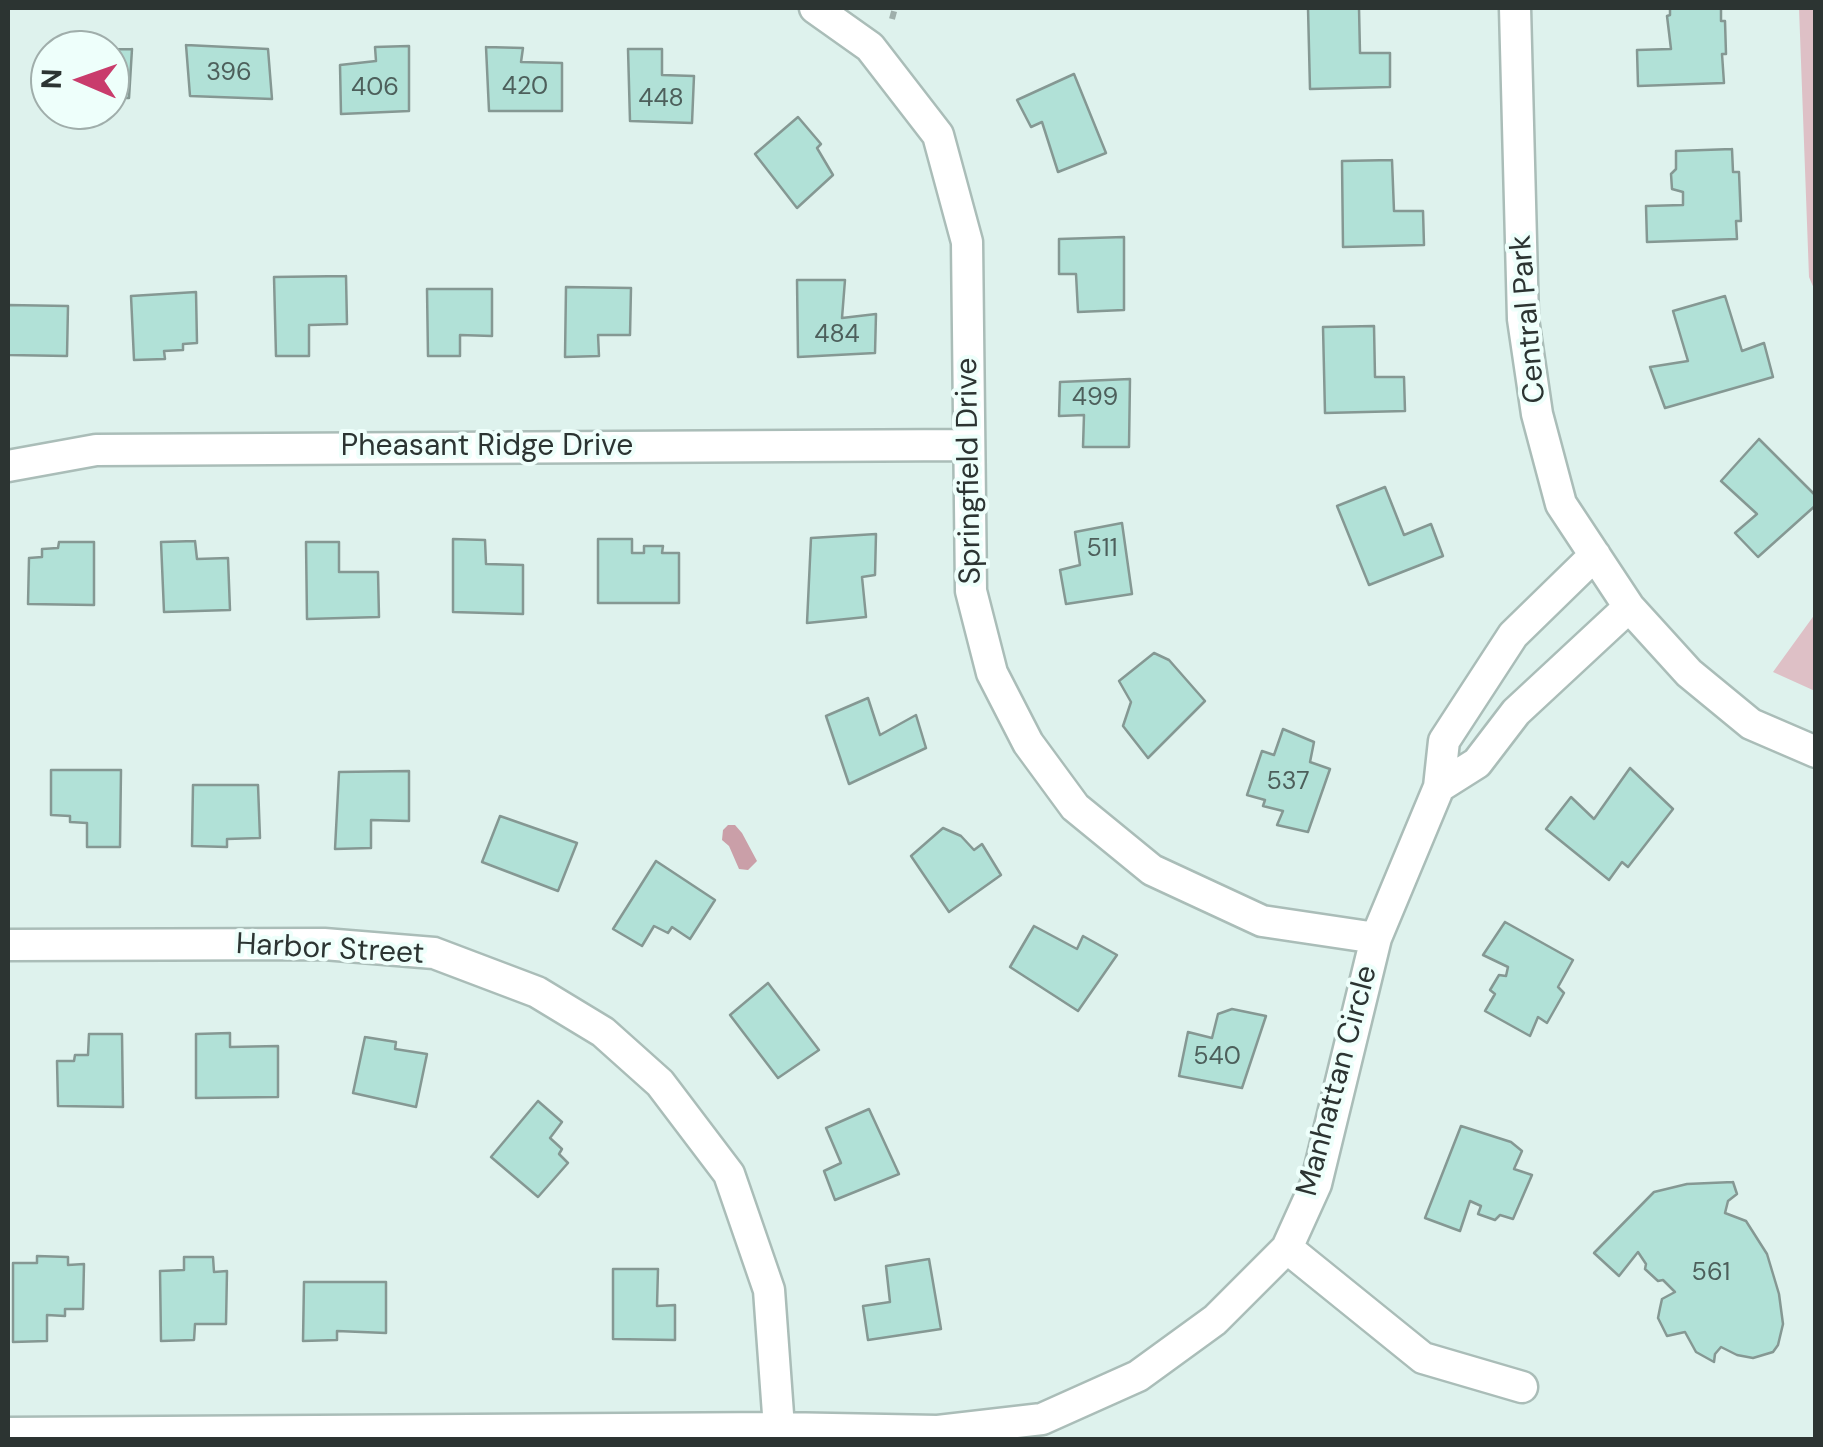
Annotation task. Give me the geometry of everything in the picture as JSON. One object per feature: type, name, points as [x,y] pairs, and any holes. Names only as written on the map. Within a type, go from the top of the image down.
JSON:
[{"type":"street","name":"Springfield Drive","points":[[815,8],[870,48],[938,135],[967,242],[970,591],[992,673],[1028,742],[1074,806],[1152,870],[1262,921],[1376,938]]},
{"type":"street","name":"Central Park","points":[[1516,8],[1525,338],[1536,414],[1561,504],[1629,607],[1689,673],[1751,724],[1816,752]]},
{"type":"street","name":"Pheasant Ridge Drive","points":[[8,466],[96,450],[967,445]]},
{"type":"street","name":"Manhattan Circle","points":[[8,1433],[779,1428],[938,1431],[1042,1418],[1138,1376],[1215,1320],[1287,1248],[1316,1184],[1376,938],[1438,787],[1444,741],[1513,635],[1594,555]]},
{"type":"street","points":[[1438,787],[1477,762],[1516,712],[1629,607]]},
{"type":"street","name":"Harbor Street","points":[[8,945],[324,944],[434,953],[537,992],[603,1032],[660,1083],[729,1174],[769,1290],[779,1428]]},
{"type":"street","points":[[1287,1248],[1424,1358],[1522,1388]]},
{"type":"path","points":[[892,19],[895,8]]},
{"type":"shaded area","points":[[1799,8],[1815,8],[1815,291],[1809,277]]},
{"type":"shaded area","points":[[1815,614],[1815,691],[1773,672]]},
{"type":"shaded area","points":[[728,825],[735,825],[742,833],[757,861],[748,870],[739,869],[729,846],[722,840]]},
{"type":"building","points":[[1308,8],[1359,8],[1360,53],[1390,53],[1390,87],[1310,89]]},
{"type":"building","points":[[1670,8],[1721,8],[1721,21],[1725,21],[1724,83],[1638,86],[1637,50],[1671,49],[1667,16]]},
{"type":"building","points":[[186,45],[268,49],[272,99],[190,96]]},
{"type":"building","points":[[409,46],[409,111],[341,114],[340,65],[376,61],[375,47]]},
{"type":"building","points":[[486,47],[523,48],[521,62],[562,63],[562,111],[489,111]]},
{"type":"building","points":[[628,49],[662,49],[662,75],[694,76],[692,123],[630,121]]},
{"type":"building","points":[[1074,74],[1106,153],[1058,172],[1042,122],[1031,127],[1017,100]]},
{"type":"building","points":[[798,117],[821,144],[817,148],[833,175],[797,208],[755,154]]},
{"type":"building","points":[[1732,149],[1733,172],[1739,172],[1741,221],[1736,221],[1737,239],[1647,242],[1646,206],[1683,205],[1683,192],[1672,189],[1676,151]]},
{"type":"building","points":[[1392,160],[1394,211],[1423,211],[1424,245],[1343,247],[1342,161]]},
{"type":"building","points":[[1124,237],[1124,310],[1078,312],[1076,274],[1059,274],[1059,239]]},
{"type":"building","points":[[346,276],[347,324],[309,325],[309,356],[276,356],[274,277]]},
{"type":"building","points":[[797,280],[845,280],[842,318],[876,314],[875,353],[798,357]]},
{"type":"building","points":[[566,287],[631,288],[630,335],[598,335],[599,356],[565,357]]},
{"type":"building","points":[[427,289],[492,289],[492,336],[460,335],[460,356],[428,356]]},
{"type":"building","points":[[196,292],[197,343],[183,344],[183,350],[164,351],[165,359],[134,360],[131,296]]},
{"type":"building","points":[[1725,296],[1742,351],[1764,343],[1773,377],[1665,408],[1650,367],[1688,361],[1673,311]]},
{"type":"building","points":[[8,305],[68,306],[67,356],[8,355]]},
{"type":"building","points":[[1374,326],[1375,377],[1404,377],[1405,411],[1325,413],[1323,327]]},
{"type":"building","points":[[1130,379],[1129,447],[1083,447],[1084,415],[1059,416],[1060,382]]},
{"type":"building","points":[[1759,439],[1816,496],[1816,505],[1758,557],[1735,533],[1757,514],[1721,481]]},
{"type":"building","points":[[1385,487],[1404,535],[1431,524],[1443,556],[1369,585],[1337,506]]},
{"type":"building","points":[[1122,523],[1132,594],[1066,604],[1060,570],[1080,565],[1075,532]]},
{"type":"building","points":[[876,534],[875,575],[862,577],[866,617],[807,623],[811,538]]},
{"type":"building","points":[[453,539],[485,540],[486,564],[523,565],[523,614],[453,612]]},
{"type":"building","points":[[598,539],[632,539],[632,553],[644,553],[644,546],[663,546],[662,553],[679,553],[679,603],[598,603]]},
{"type":"building","points":[[195,541],[197,559],[228,558],[230,610],[164,612],[161,542]]},
{"type":"building","points":[[59,542],[94,542],[94,605],[28,604],[29,558],[42,557],[42,549],[58,548]]},
{"type":"building","points":[[306,542],[339,542],[339,572],[378,572],[379,617],[307,619]]},
{"type":"building","points":[[1154,653],[1169,660],[1205,701],[1148,758],[1123,726],[1131,702],[1119,681]]},
{"type":"building","points":[[868,698],[880,735],[916,715],[926,748],[849,784],[826,716]]},
{"type":"building","points":[[1283,729],[1314,742],[1310,762],[1330,769],[1308,832],[1277,825],[1283,811],[1263,806],[1265,800],[1247,795],[1262,751],[1274,755]]},
{"type":"building","points":[[1630,768],[1673,809],[1628,867],[1622,862],[1609,880],[1546,829],[1571,797],[1594,819]]},
{"type":"building","points":[[51,770],[121,770],[120,847],[87,847],[87,823],[70,822],[70,816],[51,815]]},
{"type":"building","points":[[409,771],[409,821],[371,820],[371,848],[335,849],[339,772]]},
{"type":"building","points":[[193,785],[258,785],[260,838],[227,839],[227,847],[192,846]]},
{"type":"building","points":[[500,816],[577,843],[558,891],[482,862]]},
{"type":"building","points":[[943,828],[961,836],[974,850],[982,844],[1001,875],[949,912],[911,856]]},
{"type":"building","points":[[656,861],[715,900],[690,939],[672,927],[668,933],[654,926],[642,946],[613,929]]},
{"type":"building","points":[[1505,922],[1573,960],[1558,987],[1564,993],[1547,1023],[1538,1017],[1530,1036],[1485,1011],[1495,994],[1490,990],[1499,975],[1506,976],[1508,967],[1483,955]]},
{"type":"building","points":[[1034,926],[1077,949],[1083,936],[1117,955],[1078,1011],[1010,967]]},
{"type":"building","points":[[768,983],[819,1050],[778,1078],[730,1015]]},
{"type":"building","points":[[1232,1009],[1266,1016],[1242,1088],[1179,1076],[1188,1032],[1212,1038],[1218,1014]]},
{"type":"building","points":[[230,1033],[230,1047],[278,1046],[278,1097],[196,1098],[196,1034]]},
{"type":"building","points":[[89,1034],[122,1034],[123,1107],[58,1106],[57,1061],[74,1061],[75,1055],[88,1055]]},
{"type":"building","points":[[365,1037],[396,1042],[395,1049],[427,1054],[416,1107],[353,1093]]},
{"type":"building","points":[[538,1101],[562,1122],[550,1138],[562,1149],[559,1154],[568,1163],[538,1197],[491,1157]]},
{"type":"building","points":[[869,1109],[899,1174],[835,1200],[824,1171],[841,1163],[826,1128]]},
{"type":"building","points":[[1461,1126],[1511,1142],[1522,1151],[1514,1169],[1532,1175],[1513,1219],[1500,1215],[1495,1220],[1478,1214],[1481,1206],[1470,1201],[1460,1231],[1425,1218]]},
{"type":"building","points":[[1733,1182],[1737,1194],[1728,1201],[1725,1213],[1746,1221],[1767,1254],[1783,1324],[1773,1352],[1753,1358],[1721,1347],[1714,1362],[1696,1352],[1685,1332],[1667,1336],[1658,1318],[1662,1299],[1675,1292],[1645,1269],[1638,1252],[1619,1276],[1594,1253],[1654,1192],[1687,1184]]},
{"type":"building","points":[[37,1256],[68,1257],[68,1265],[84,1264],[83,1309],[65,1309],[65,1316],[47,1315],[47,1341],[13,1342],[13,1263],[37,1263]]},
{"type":"building","points":[[184,1257],[213,1257],[214,1272],[227,1271],[226,1324],[195,1324],[194,1340],[161,1341],[160,1271],[184,1270]]},
{"type":"building","points":[[929,1259],[941,1329],[868,1340],[863,1306],[890,1302],[886,1266]]},
{"type":"building","points":[[613,1269],[658,1269],[657,1306],[675,1305],[675,1340],[613,1339]]},
{"type":"building","points":[[304,1282],[386,1282],[386,1333],[337,1331],[337,1340],[303,1341]]}]
